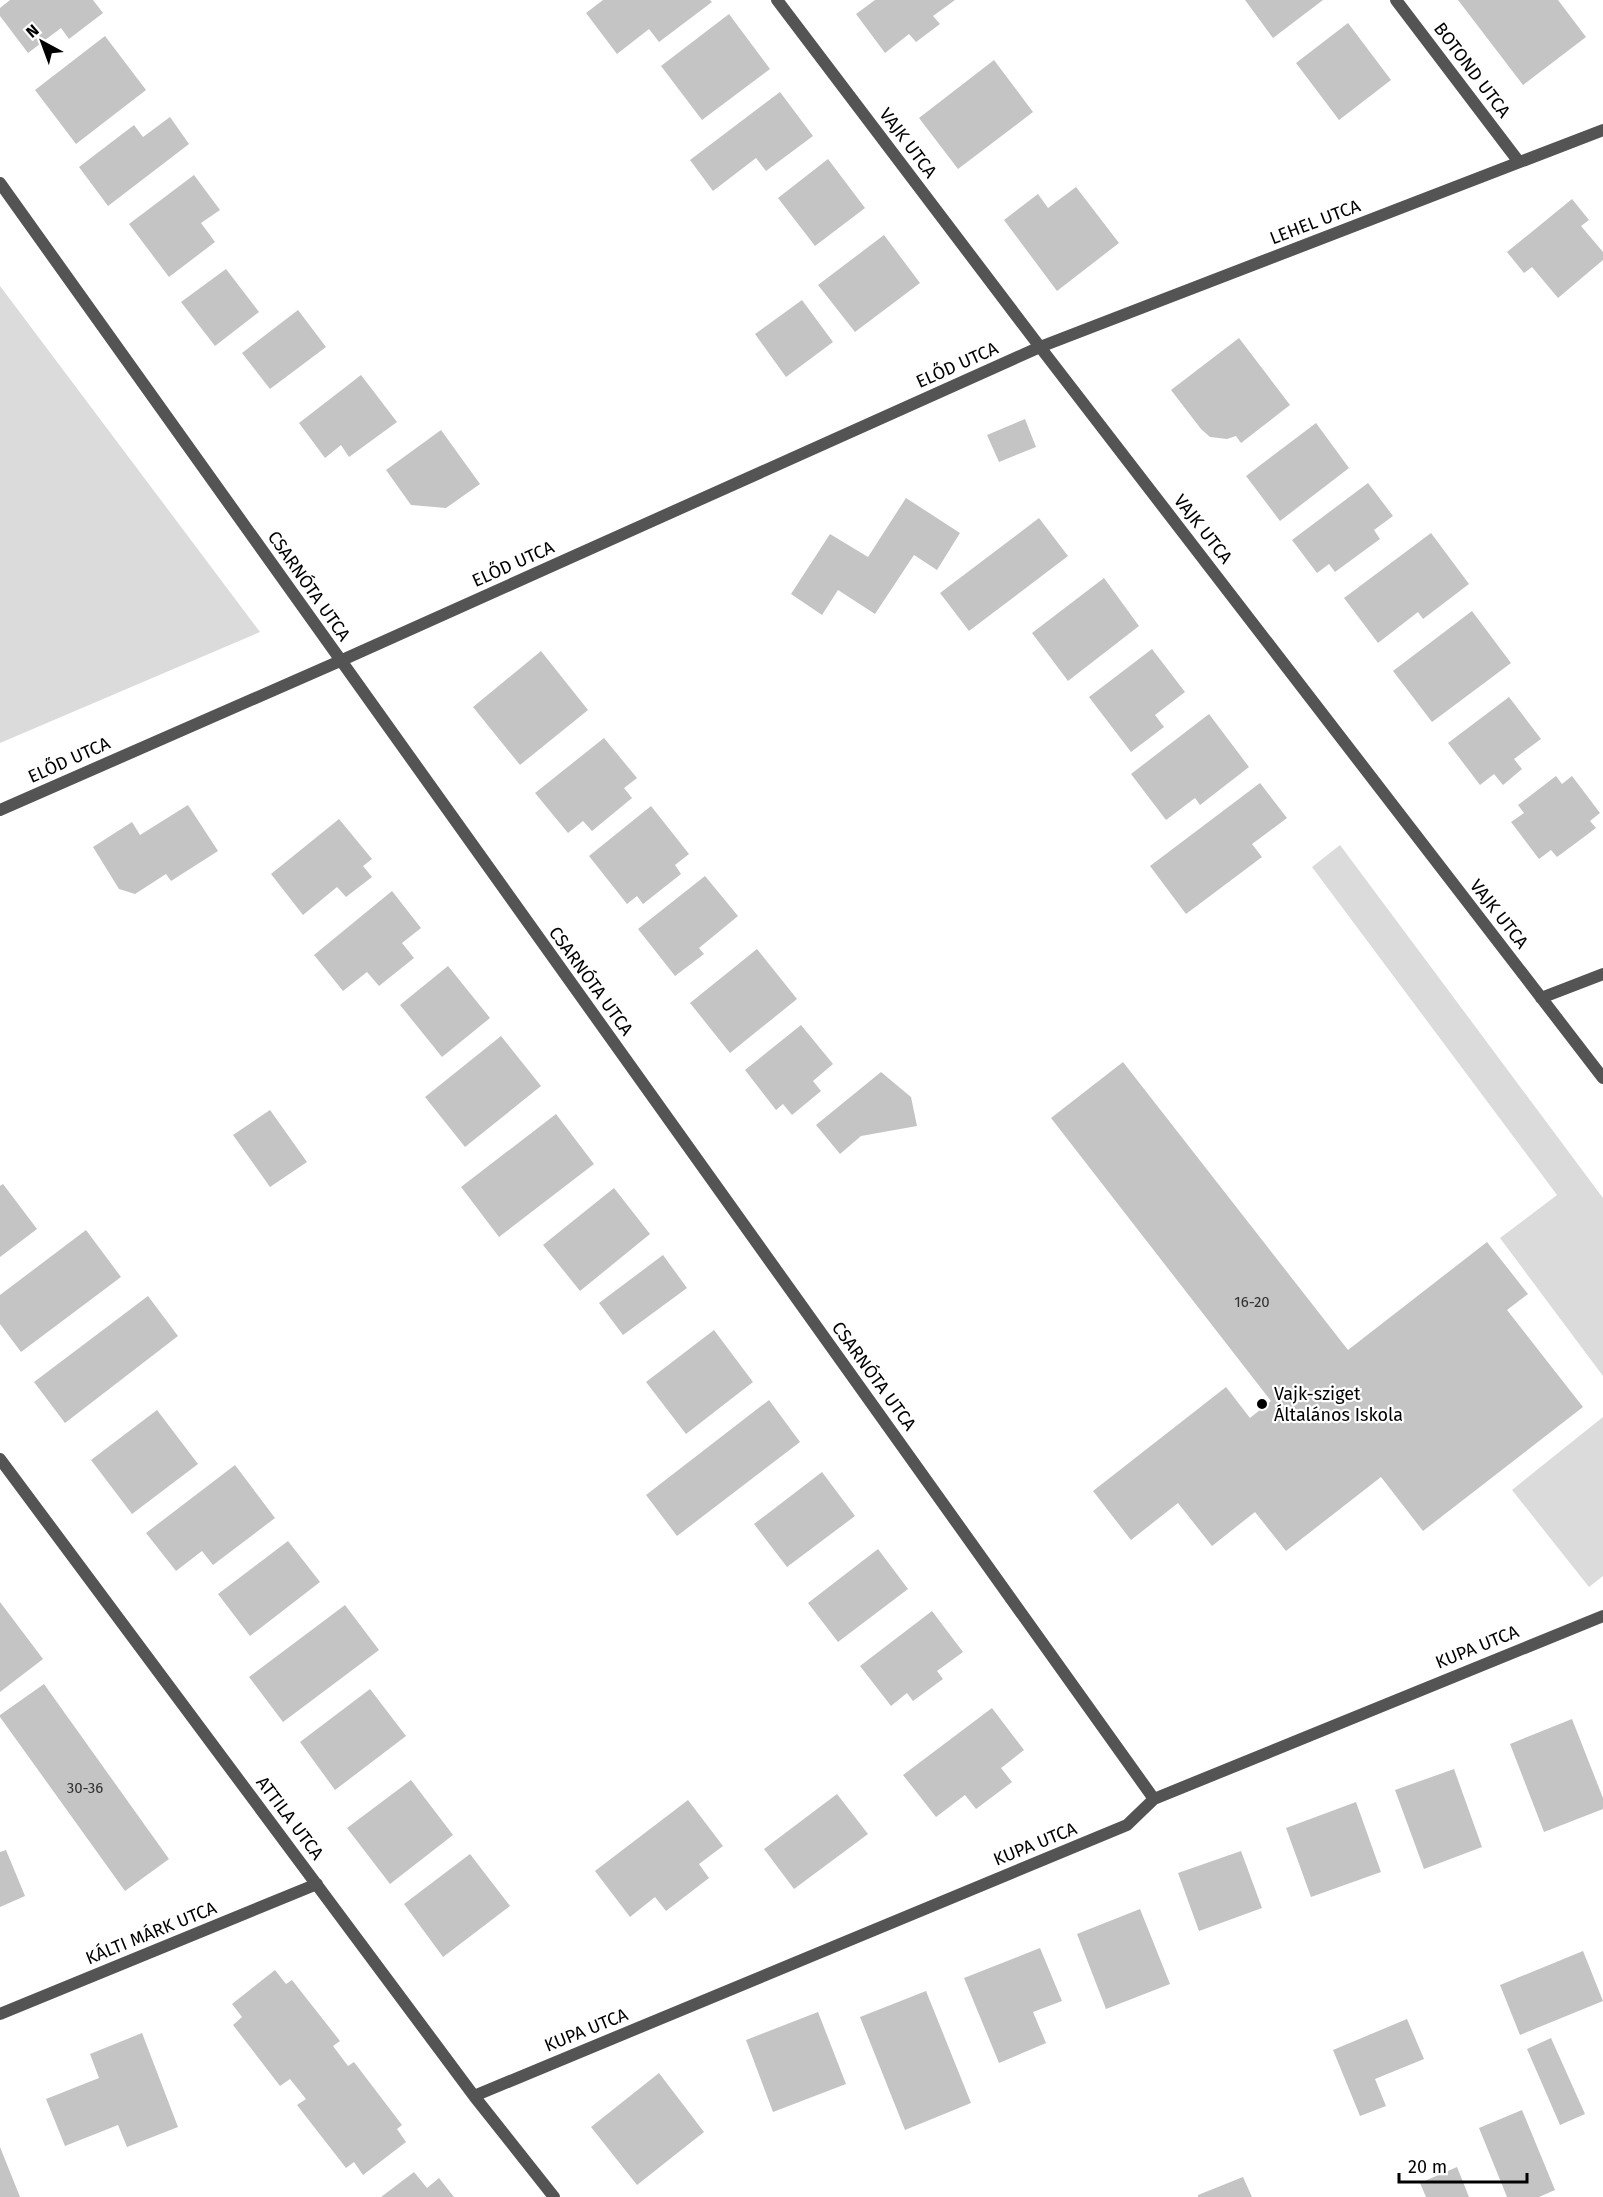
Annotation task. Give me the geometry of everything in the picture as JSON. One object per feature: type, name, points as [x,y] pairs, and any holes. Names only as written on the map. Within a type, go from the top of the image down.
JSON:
[{"type":"street","name":"VAJK UTCA","points":[[777,0],[1040,347],[1603,1078]]},
{"type":"street","name":"BOTOND UTCA","points":[[1396,0],[1520,162]]},
{"type":"street","name":"LEHEL UTCA","points":[[1040,347],[1603,130]]},
{"type":"street","name":"CSARNÓTA UTCA","points":[[0,183],[1154,1799]]},
{"type":"street","name":"ELŐD UTCA","points":[[0,810],[340,661],[1040,347]]},
{"type":"street","points":[[1541,998],[1603,974]]},
{"type":"street","name":"ATTILA UTCA","points":[[0,1459],[474,2096],[554,2197]]},
{"type":"street","name":"KUPA UTCA","points":[[474,2096],[1127,1825],[1154,1799],[1603,1616]]},
{"type":"street","name":"KÁLTI MÁRK UTCA","points":[[0,2014],[317,1884]]},
{"type":"shaded area","points":[[0,286],[260,632],[0,743]]},
{"type":"shaded area","points":[[1340,845],[1603,1198],[1603,1376],[1500,1238],[1557,1195],[1312,867]]},
{"type":"shaded area","points":[[1603,1417],[1603,1576],[1589,1587],[1512,1490]]},
{"type":"building","points":[[10,0],[93,0],[103,13],[69,39],[61,28],[28,53],[0,16],[0,8]]},
{"type":"building","points":[[603,0],[710,0],[712,2],[659,42],[649,29],[617,54],[586,13]]},
{"type":"building","points":[[875,0],[955,0],[933,16],[940,24],[916,42],[909,34],[885,53],[856,14]]},
{"type":"building","points":[[1245,0],[1323,0],[1273,38]]},
{"type":"building","points":[[1458,0],[1558,0],[1586,37],[1523,85]]},
{"type":"building","points":[[729,14],[770,69],[702,120],[661,66]]},
{"type":"building","points":[[1348,23],[1391,80],[1339,120],[1296,63]]},
{"type":"building","points":[[105,36],[146,90],[76,144],[35,90]]},
{"type":"building","points":[[994,60],[1033,112],[958,169],[919,118]]},
{"type":"building","points":[[780,92],[813,136],[766,171],[756,158],[713,191],[690,160]]},
{"type":"building","points":[[170,117],[189,144],[108,206],[79,167],[134,125],[143,137]]},
{"type":"building","points":[[828,159],[865,208],[815,246],[778,198]]},
{"type":"building","points":[[194,175],[220,210],[201,223],[215,242],[169,277],[129,224]]},
{"type":"building","points":[[1076,187],[1119,243],[1057,291],[1004,220],[1038,194],[1048,208]]},
{"type":"building","points":[[1572,199],[1589,220],[1581,226],[1603,252],[1603,260],[1558,298],[1532,267],[1524,273],[1507,252]]},
{"type":"building","points":[[884,235],[920,283],[855,332],[818,285]]},
{"type":"building","points":[[226,269],[259,312],[215,346],[181,302]]},
{"type":"building","points":[[802,300],[833,342],[786,377],[755,334]]},
{"type":"building","points":[[298,310],[326,347],[270,389],[242,353]]},
{"type":"building","points":[[1239,338],[1290,405],[1241,443],[1236,436],[1227,439],[1210,437],[1201,429],[1171,390]]},
{"type":"building","points":[[361,375],[397,422],[349,457],[341,445],[325,458],[299,423]]},
{"type":"building","points":[[1025,419],[1036,447],[999,462],[987,435]]},
{"type":"building","points":[[1316,423],[1349,468],[1280,521],[1246,476]]},
{"type":"building","points":[[441,430],[480,484],[446,508],[411,505],[386,470]]},
{"type":"building","points":[[1368,483],[1393,516],[1374,530],[1380,539],[1335,572],[1329,564],[1317,573],[1292,540]]},
{"type":"building","points":[[906,498],[960,533],[937,570],[914,555],[875,614],[838,590],[822,615],[791,594],[830,534],[868,557]]},
{"type":"building","points":[[1039,518],[1068,556],[969,631],[940,593]]},
{"type":"building","points":[[1431,533],[1469,584],[1423,619],[1418,612],[1378,643],[1344,598]]},
{"type":"building","points":[[1104,578],[1139,626],[1068,681],[1032,633]]},
{"type":"building","points":[[1472,611],[1511,663],[1432,722],[1393,671]]},
{"type":"building","points":[[1152,649],[1185,692],[1155,715],[1164,727],[1131,752],[1089,697]]},
{"type":"building","points":[[541,651],[588,710],[520,765],[473,707]]},
{"type":"building","points":[[1509,697],[1541,739],[1514,759],[1522,769],[1503,785],[1494,774],[1480,785],[1448,743]]},
{"type":"building","points":[[1209,714],[1249,767],[1200,805],[1195,798],[1166,820],[1131,774]]},
{"type":"building","points":[[604,738],[637,778],[624,788],[632,798],[592,831],[583,821],[568,833],[535,793]]},
{"type":"building","points":[[1556,776],[1562,784],[1572,776],[1600,813],[1590,821],[1596,828],[1557,857],[1551,850],[1539,859],[1511,822],[1524,813],[1518,805]]},
{"type":"building","points":[[1260,783],[1287,818],[1252,844],[1262,857],[1186,914],[1150,866]]},
{"type":"building","points":[[188,805],[218,851],[171,881],[166,874],[135,894],[119,889],[93,847],[132,822],[140,835]]},
{"type":"building","points":[[651,806],[689,854],[675,865],[681,874],[643,904],[637,896],[627,904],[589,856]]},
{"type":"building","points":[[339,819],[372,859],[363,866],[372,877],[346,897],[337,887],[303,915],[271,874]]},
{"type":"building","points":[[705,876],[738,916],[699,948],[704,954],[675,976],[638,929]]},
{"type":"building","points":[[392,891],[421,928],[402,943],[414,958],[379,986],[367,972],[343,991],[314,955]]},
{"type":"building","points":[[757,949],[797,999],[730,1053],[690,1003]]},
{"type":"building","points":[[448,966],[490,1018],[442,1057],[400,1005]]},
{"type":"building","points":[[801,1025],[833,1064],[813,1081],[821,1091],[792,1115],[783,1104],[776,1110],[745,1070]]},
{"type":"building","points":[[501,1036],[541,1086],[465,1147],[425,1097]]},
{"type":"building","points":[[1123,1062],[1348,1350],[1487,1242],[1528,1294],[1507,1310],[1583,1407],[1423,1531],[1381,1477],[1286,1551],[1255,1512],[1212,1546],[1178,1503],[1131,1540],[1093,1491],[1226,1387],[1250,1418],[1271,1401],[1051,1118]]},
{"type":"building","points":[[881,1072],[911,1097],[917,1126],[861,1136],[840,1154],[816,1125]]},
{"type":"building","points":[[270,1110],[307,1162],[270,1187],[233,1135]]},
{"type":"building","points":[[556,1114],[594,1164],[499,1237],[461,1187]]},
{"type":"building","points":[[3,1184],[37,1229],[0,1257],[0,1186]]},
{"type":"building","points":[[614,1188],[650,1234],[580,1291],[543,1245]]},
{"type":"building","points":[[86,1230],[121,1277],[21,1352],[0,1324],[0,1295]]},
{"type":"building","points":[[663,1255],[687,1288],[623,1335],[599,1303]]},
{"type":"building","points":[[148,1296],[178,1336],[65,1423],[34,1382]]},
{"type":"building","points":[[714,1330],[753,1382],[686,1434],[646,1382]]},
{"type":"building","points":[[769,1400],[800,1442],[677,1536],[646,1495]]},
{"type":"building","points":[[157,1410],[198,1464],[132,1514],[91,1460]]},
{"type":"building","points":[[235,1465],[275,1518],[213,1565],[202,1551],[176,1571],[146,1533]]},
{"type":"building","points":[[822,1472],[855,1516],[787,1567],[754,1524]]},
{"type":"building","points":[[288,1541],[320,1582],[250,1636],[218,1594]]},
{"type":"building","points":[[878,1549],[908,1589],[838,1642],[808,1603]]},
{"type":"building","points":[[0,1602],[43,1659],[0,1692]]},
{"type":"building","points":[[345,1605],[379,1650],[283,1722],[249,1677]]},
{"type":"building","points":[[932,1611],[963,1652],[937,1671],[943,1679],[913,1701],[907,1693],[891,1706],[860,1666]]},
{"type":"building","points":[[44,1684],[169,1859],[125,1891],[0,1717]]},
{"type":"building","points":[[370,1689],[406,1736],[335,1790],[300,1742]]},
{"type":"building","points":[[992,1708],[1024,1750],[1001,1768],[1012,1782],[976,1809],[965,1795],[936,1817],[903,1775]]},
{"type":"building","points":[[1572,1719],[1603,1798],[1603,1809],[1544,1832],[1510,1744]]},
{"type":"building","points":[[1454,1769],[1482,1847],[1424,1869],[1395,1790]]},
{"type":"building","points":[[411,1780],[453,1835],[390,1884],[347,1828]]},
{"type":"building","points":[[837,1794],[868,1834],[794,1889],[764,1849]]},
{"type":"building","points":[[688,1800],[723,1846],[699,1864],[709,1878],[666,1911],[655,1897],[630,1917],[595,1871]]},
{"type":"building","points":[[1356,1802],[1381,1872],[1311,1897],[1286,1828]]},
{"type":"building","points":[[6,1850],[25,1896],[0,1907],[0,1852]]},
{"type":"building","points":[[1241,1851],[1262,1908],[1199,1931],[1178,1873]]},
{"type":"building","points":[[470,1854],[510,1906],[443,1957],[404,1904]]},
{"type":"building","points":[[1140,1909],[1170,1984],[1106,2009],[1077,1934]]},
{"type":"building","points":[[1040,1948],[1062,2001],[1033,2012],[1046,2043],[999,2063],[964,1978]]},
{"type":"building","points":[[1583,1951],[1603,2001],[1520,2035],[1500,1985]]},
{"type":"building","points":[[275,1970],[286,1984],[292,1980],[340,2041],[333,2046],[348,2066],[354,2062],[402,2125],[397,2129],[406,2142],[363,2175],[354,2162],[346,2168],[297,2105],[306,2099],[290,2079],[280,2086],[233,2025],[242,2017],[232,2004]]},
{"type":"building","points":[[926,1991],[971,2103],[905,2130],[860,2017]]},
{"type":"building","points":[[818,2012],[846,2084],[773,2112],[746,2040]]},
{"type":"building","points":[[1407,2019],[1424,2059],[1375,2079],[1386,2106],[1360,2116],[1333,2050]]},
{"type":"building","points":[[142,2033],[178,2127],[127,2147],[118,2125],[65,2146],[46,2099],[99,2078],[90,2054]]},
{"type":"building","points":[[1551,2038],[1585,2114],[1560,2125],[1527,2049]]},
{"type":"building","points":[[659,2073],[704,2132],[637,2185],[591,2127]]},
{"type":"building","points":[[1522,2110],[1555,2190],[1539,2197],[1507,2197],[1479,2128]]},
{"type":"building","points":[[0,2147],[20,2197],[0,2197]]},
{"type":"building","points":[[1457,2167],[1469,2197],[1426,2197],[1420,2183]]},
{"type":"building","points":[[414,2172],[427,2188],[439,2178],[454,2197],[381,2197]]},
{"type":"building","points":[[1243,2177],[1252,2197],[1198,2197],[1198,2195]]},
{"type":"place","name":"Vajk-sziget Általános Iskola","points":[[1262,1404]]}]
